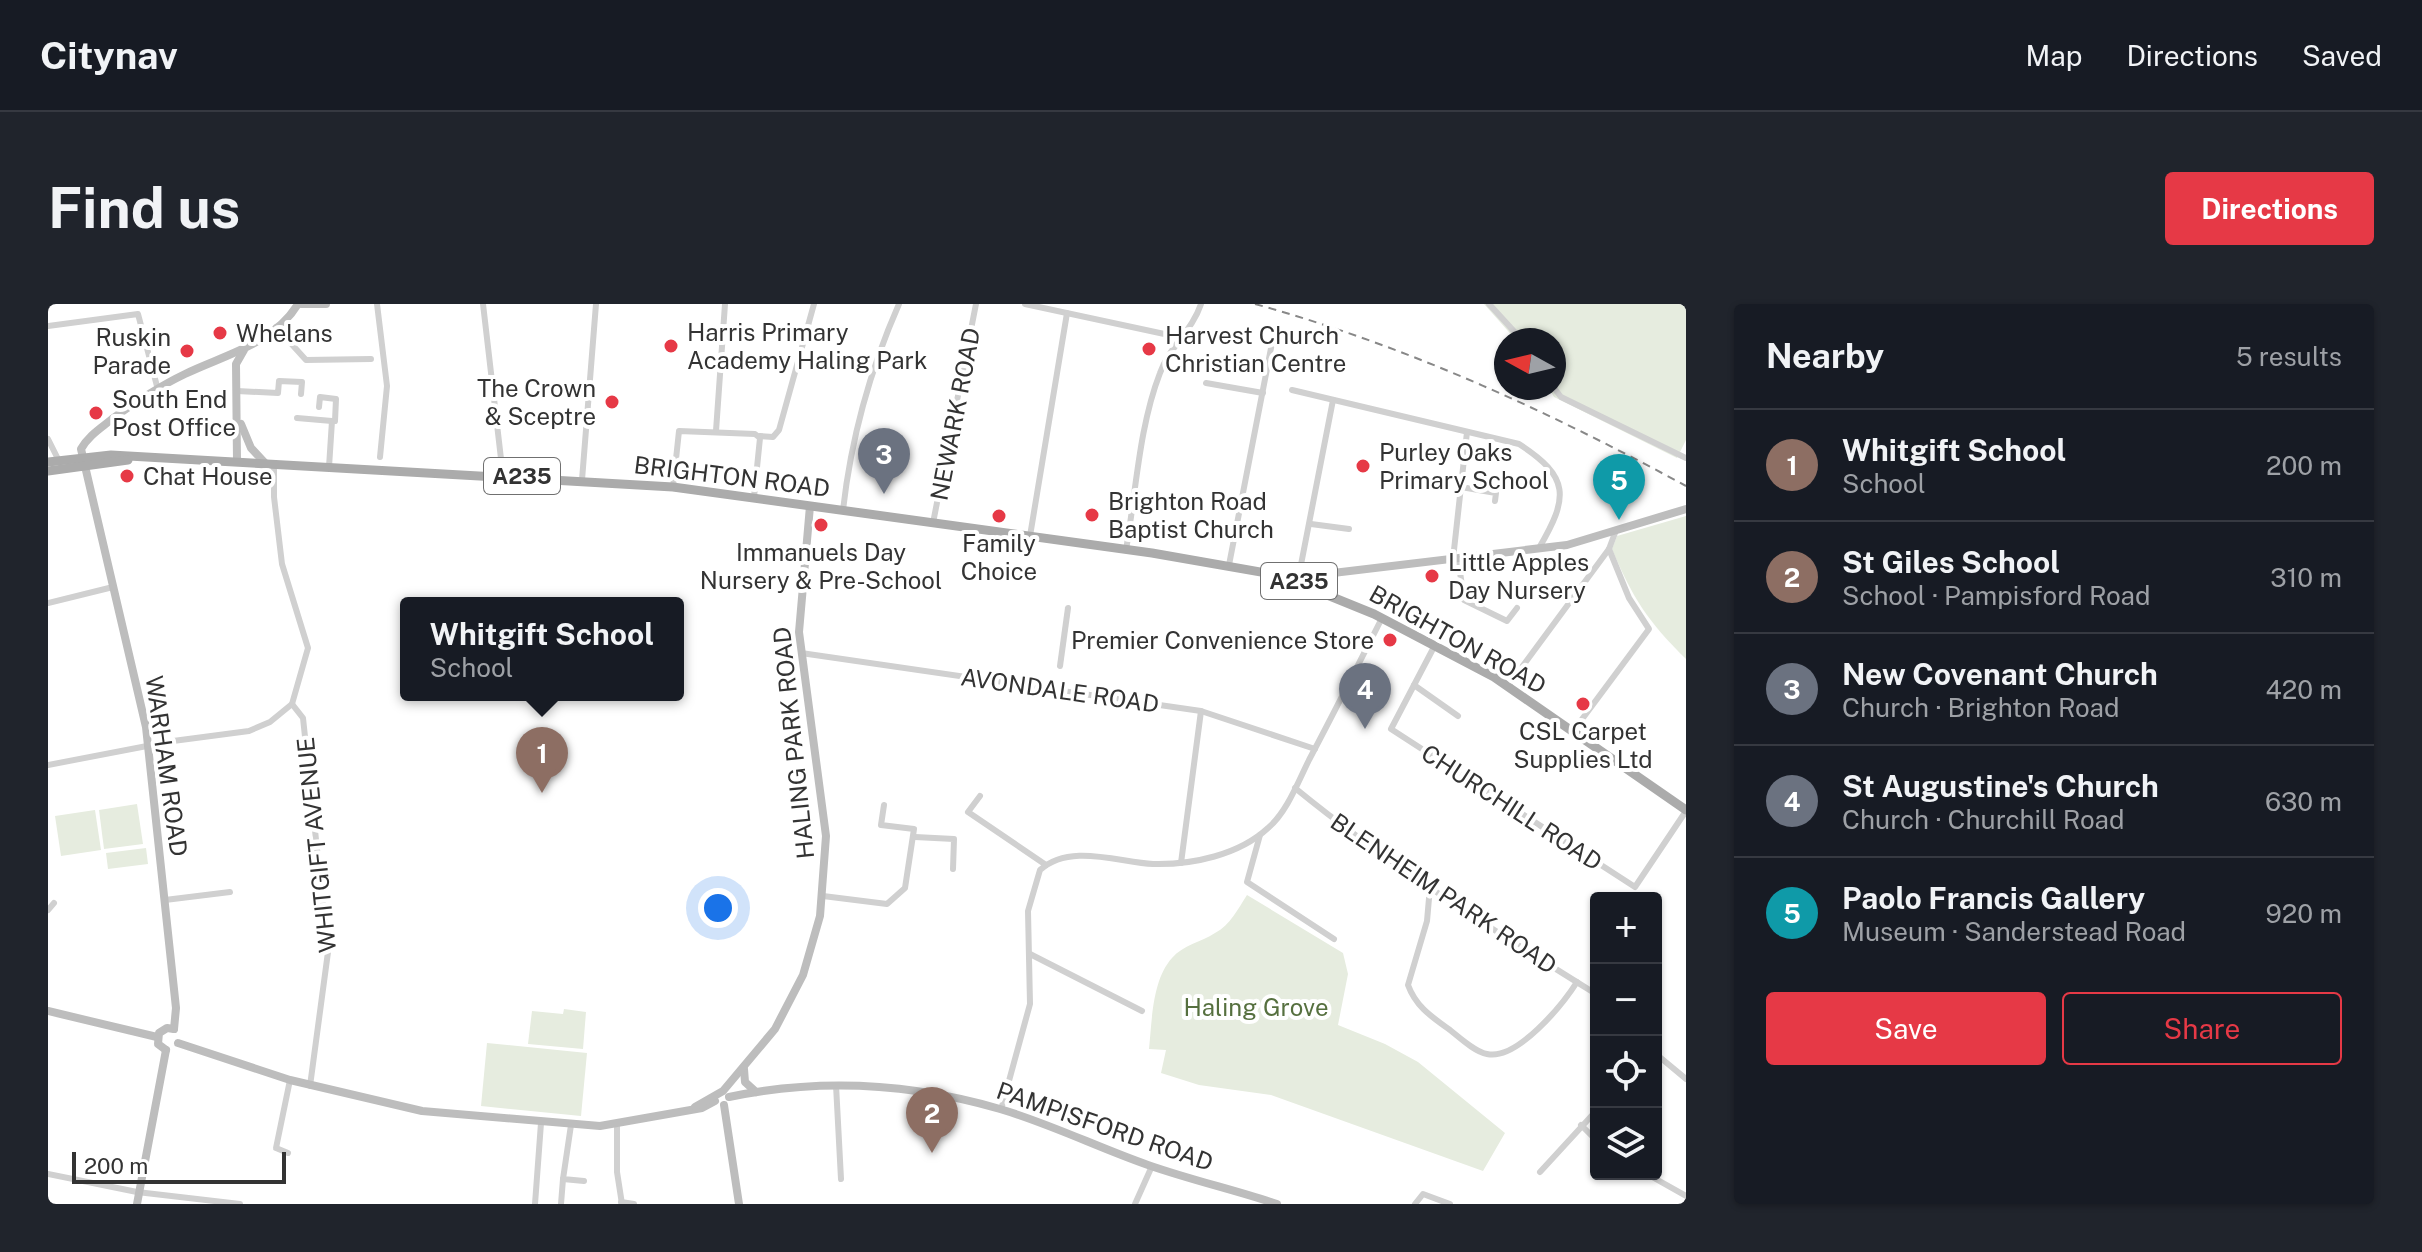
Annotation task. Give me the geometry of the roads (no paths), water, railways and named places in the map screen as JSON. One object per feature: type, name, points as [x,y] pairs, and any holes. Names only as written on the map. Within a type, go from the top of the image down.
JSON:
[{"type":"main road","name":"BRIGHTON ROAD","points":[[85,460],[237,461],[673,487],[1229,565],[1301,581],[1435,645],[1508,686],[1686,810]]},
{"type":"main road","name":"A235","points":[[48,471],[56,464],[85,460]]},
{"type":"street","points":[[85,460],[86,442],[112,419],[158,390],[245,349],[276,327],[299,304],[326,304]]},
{"type":"street","points":[[377,304],[387,386],[380,457]]},
{"type":"street","points":[[483,304],[503,476]]},
{"type":"street","points":[[582,480],[596,304]]},
{"type":"street","points":[[716,431],[725,304]]},
{"type":"street","points":[[673,487],[679,431],[773,437],[779,430],[814,304]]},
{"type":"street","points":[[843,510],[848,467],[861,409],[899,304]]},
{"type":"street","name":"NEWARK ROAD","points":[[933,523],[976,304]]},
{"type":"street","points":[[1025,304],[1183,338]]},
{"type":"street","points":[[1126,550],[1152,398],[1161,369],[1194,324],[1201,304]]},
{"type":"street","points":[[1489,304],[1511,328]]},
{"type":"street","points":[[1030,536],[1067,313]]},
{"type":"street","points":[[48,326],[138,314],[158,390]]},
{"type":"street","points":[[276,327],[306,360],[371,359]]},
{"type":"street","points":[[1229,565],[1272,343]]},
{"type":"street","points":[[237,461],[236,361],[245,349]]},
{"type":"street","points":[[206,366],[236,361]]},
{"type":"street","points":[[237,391],[278,393],[279,381],[302,382],[301,394]]},
{"type":"street","points":[[1206,383],[1263,393]]},
{"type":"street","points":[[1292,390],[1519,444],[1549,464],[1561,494],[1556,520],[1539,548]]},
{"type":"street","points":[[319,407],[320,397],[336,399],[329,467]]},
{"type":"street","points":[[1566,399],[1686,458]]},
{"type":"street","points":[[1333,400],[1301,581],[1333,573],[1539,548],[1615,533],[1686,509]]},
{"type":"street","points":[[48,765],[173,741],[249,731],[270,722],[292,704],[308,648],[283,572],[269,464],[249,445],[238,412]]},
{"type":"street","points":[[297,418],[332,421]]},
{"type":"street","points":[[1467,432],[1455,558],[1464,600],[1507,621],[1517,608]]},
{"type":"street","points":[[754,497],[760,436]]},
{"type":"street","points":[[48,439],[56,464]]},
{"type":"street","name":"WARHAM ROAD","points":[[85,460],[149,748],[176,1008],[174,1029]]},
{"type":"street","points":[[1461,487],[1496,493],[1495,501]]},
{"type":"street","name":"HALING PARK ROAD","points":[[178,1043],[310,1086],[422,1111],[541,1123],[617,1125],[702,1108],[721,1098],[775,1029],[794,996],[813,947],[823,896],[826,836],[800,653],[799,623],[810,506]]},
{"type":"street","points":[[1311,524],[1349,529]]},
{"type":"street","points":[[1508,686],[1609,549],[1615,533]]},
{"type":"street","points":[[1574,730],[1649,629],[1629,598],[1609,549]]},
{"type":"street","points":[[1320,590],[1333,573]]},
{"type":"street","points":[[48,603],[113,587]]},
{"type":"street","points":[[1060,666],[1068,608]]},
{"type":"street","points":[[1001,1110],[1030,1004],[1031,895],[1038,874],[1046,865],[1077,856],[1151,864],[1181,863],[1231,851],[1260,835],[1272,825],[1295,788],[1382,618]]},
{"type":"street","name":"CHURCHILL ROAD","points":[[1435,645],[1391,729],[1635,887],[1686,810]]},
{"type":"street","name":"AVONDALE ROAD","points":[[800,653],[1201,711],[1315,749]]},
{"type":"street","points":[[1414,685],[1458,716]]},
{"type":"street","name":"WHITGIFT AVENUE","points":[[292,704],[303,718],[328,952],[310,1086]]},
{"type":"street","points":[[1181,863],[1201,711]]},
{"type":"street","name":"BLENHEIM PARK ROAD","points":[[1295,788],[1338,824],[1590,990]]},
{"type":"street","points":[[980,796],[968,812],[1046,865]]},
{"type":"street","points":[[823,896],[887,904],[905,888],[914,829],[881,825],[884,805]]},
{"type":"street","points":[[1260,835],[1247,882],[1334,939]]},
{"type":"street","points":[[915,837],[954,839],[953,869]]},
{"type":"street","points":[[1430,887],[1427,921],[1408,985],[1419,1007],[1485,1054],[1501,1055],[1524,1040],[1555,1010],[1577,982]]},
{"type":"street","points":[[165,900],[230,892]]},
{"type":"street","points":[[48,910],[54,903]]},
{"type":"street","points":[[1030,954],[1142,1011]]},
{"type":"street","points":[[48,1011],[157,1037]]},
{"type":"street","points":[[137,1204],[166,1050],[178,1043],[174,1029],[162,1030],[157,1037],[158,1044],[166,1050]]},
{"type":"street","points":[[1662,1061],[1686,1079]]},
{"type":"street","points":[[744,1069],[745,1082],[756,1092]]},
{"type":"street","points":[[288,1153],[276,1148],[290,1080]]},
{"type":"street","points":[[836,1085],[841,1179]]},
{"type":"street","name":"PAMPISFORD ROAD","points":[[721,1098],[836,1085],[923,1091],[1001,1110],[1152,1166],[1275,1204]]},
{"type":"street","points":[[721,1098],[739,1204]]},
{"type":"street","points":[[1540,1172],[1590,1117]]},
{"type":"street","points":[[535,1204],[541,1123]]},
{"type":"street","points":[[561,1204],[571,1125]]},
{"type":"street","points":[[617,1125],[617,1176],[622,1203],[634,1204]]},
{"type":"street","points":[[1581,1125],[1590,1134]]},
{"type":"street","points":[[1135,1204],[1152,1166]]},
{"type":"street","points":[[48,1174],[141,1191],[240,1204]]},
{"type":"street","points":[[563,1179],[584,1181]]},
{"type":"street","points":[[1658,1180],[1686,1196]]},
{"type":"street","points":[[1415,1204],[1418,1196],[1425,1194],[1450,1204]]},
{"type":"railway","points":[[1255,304],[1422,360],[1582,432],[1686,486]]},
{"type":"place","name":"Whelans","points":[[220,333]]},
{"type":"place","name":"Harris Primary Academy Haling Park","points":[[671,346]]},
{"type":"place","name":"Harvest Church Christian Centre","points":[[1149,349]]},
{"type":"place","name":"Ruskin Parade","points":[[187,351]]},
{"type":"place","name":"The Crown & Sceptre","points":[[612,402]]},
{"type":"place","name":"South End Post Office","points":[[96,413]]},
{"type":"place","name":"Purley Oaks Primary School","points":[[1363,466]]},
{"type":"place","name":"Chat House","points":[[127,476]]},
{"type":"place","name":"New Covenant Church","points":[[884,494]]},
{"type":"place","name":"Brighton Road Baptist Church","points":[[1092,515]]},
{"type":"place","name":"Family Choice","points":[[999,516]]},
{"type":"place","name":"Paolo Francis Gallery","points":[[1619,520]]},
{"type":"place","name":"Immanuels Day Nursery & Pre-School","points":[[821,525]]},
{"type":"place","name":"Little Apples Day Nursery","points":[[1432,576]]},
{"type":"place","name":"Premier Convenience Store","points":[[1390,640]]},
{"type":"place","name":"CSL Carpet Supplies Ltd","points":[[1583,704]]},
{"type":"place","name":"St Augustine's Church","points":[[1365,729]]},
{"type":"place","name":"Whitgift School","points":[[542,793]]},
{"type":"place","name":"St Giles School","points":[[932,1153]]},
{"type":"park label","name":"Haling Grove","points":[[1256,1007]]}]
